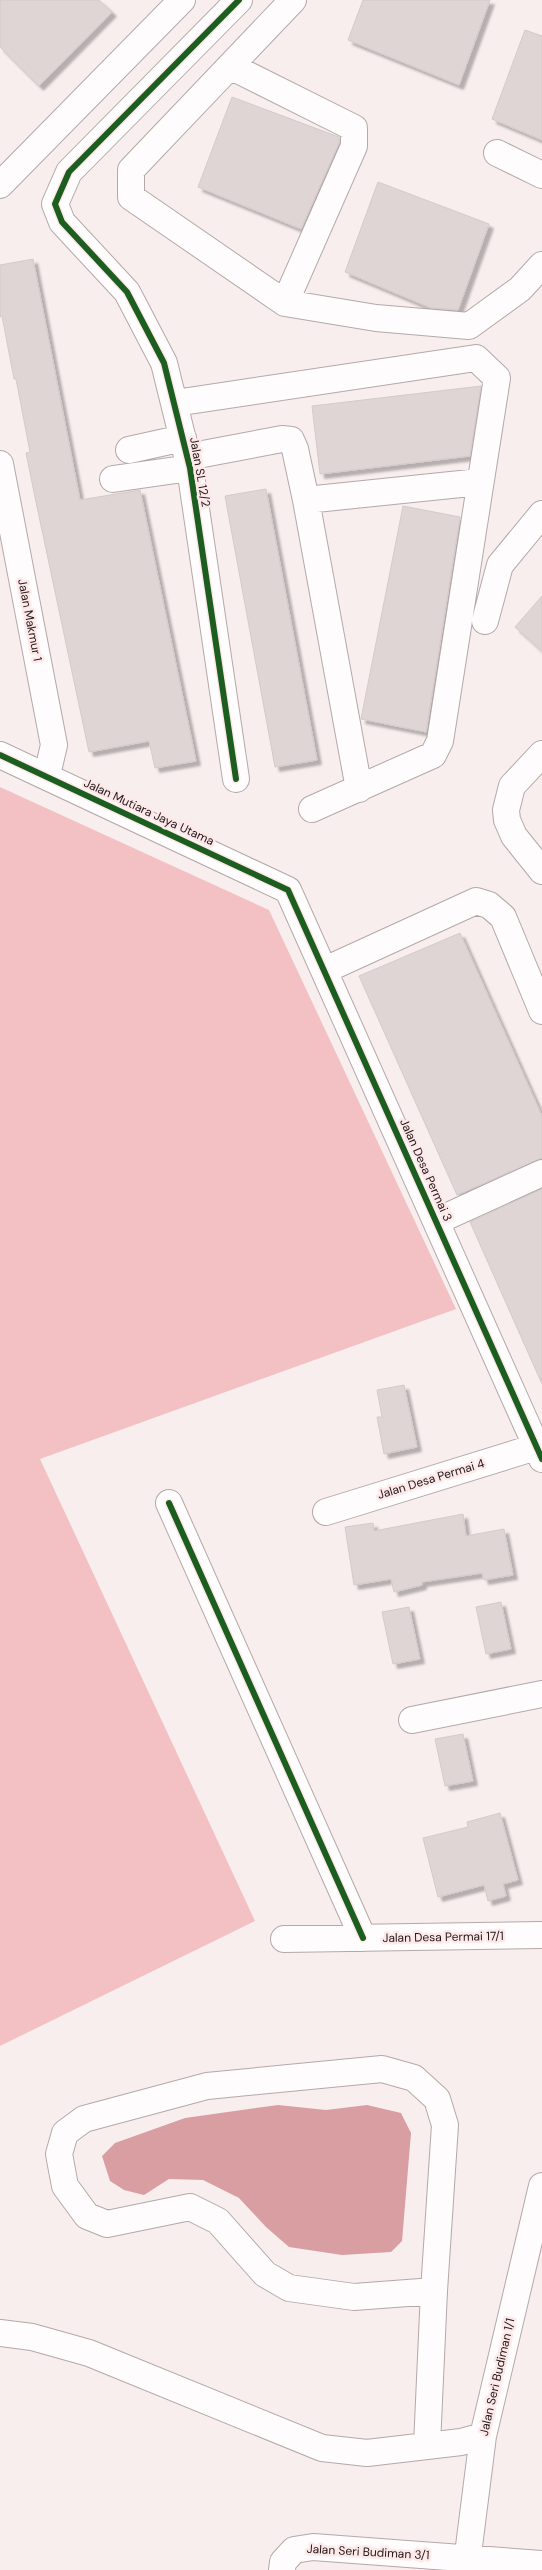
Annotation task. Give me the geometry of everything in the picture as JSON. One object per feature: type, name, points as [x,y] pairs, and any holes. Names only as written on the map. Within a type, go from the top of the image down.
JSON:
[{"type":"street","name":"Jalan SL 12/2","points":[[236,779],[187,454],[164,363],[127,292],[62,222],[55,204],[69,172],[238,0]]},
{"type":"street","points":[[293,0],[131,170],[131,197],[285,303],[376,318],[469,326],[520,289],[542,265]]},
{"type":"street","points":[[0,185],[179,1]]},
{"type":"street","points":[[230,66],[354,128],[354,146],[285,303]]},
{"type":"street","points":[[497,153],[542,175]]},
{"type":"street","points":[[175,403],[476,358],[497,378],[440,741],[434,755],[359,790],[312,808]]},
{"type":"street","name":"Jalan SL 12/2","points":[[187,454],[282,439],[291,440],[296,449],[359,790]]},
{"type":"street","points":[[129,450],[187,454]]},
{"type":"street","points":[[113,479],[187,454]]},
{"type":"street","name":"Jalan Makmur 1","points":[[0,464],[54,745],[47,776]]},
{"type":"street","points":[[306,500],[480,482]]},
{"type":"street","points":[[486,621],[500,565],[542,514]]},
{"type":"street","points":[[542,754],[512,786],[506,810],[509,825],[514,836],[542,871]]},
{"type":"street","name":"Jalan Mutiara Jaya Utama","points":[[0,755],[288,890]]},
{"type":"street","name":"Jalan Desa Permai 3","points":[[288,890],[539,1453]]},
{"type":"street","points":[[325,970],[476,902],[489,905],[502,917],[542,1011]]},
{"type":"street","points":[[437,1221],[542,1173]]},
{"type":"street","name":"Jalan Desa Permai 4","points":[[326,1512],[539,1453]]},
{"type":"street","points":[[169,1503],[363,1938]]},
{"type":"street","points":[[412,1720],[542,1694]]},
{"type":"street","name":"Jalan Desa Permai 17/1","points":[[284,1939],[542,1935]]},
{"type":"street","points":[[427,2445],[434,2292],[445,2126],[436,2099],[414,2078],[382,2069],[207,2086],[84,2119],[65,2133],[59,2154],[65,2186],[87,2216],[107,2224],[190,2207],[218,2221],[265,2274],[289,2288],[354,2297],[434,2292]]},
{"type":"street","name":"Jalan Seri Budiman 1/1","points":[[466,2564],[483,2436],[542,2186]]},
{"type":"street","points":[[0,2333],[32,2337],[88,2353],[322,2448],[367,2453],[461,2442],[483,2436]]},
{"type":"street","name":"Jalan Seri Budiman 3/1","points":[[282,2570],[283,2562],[294,2550],[313,2548],[466,2564]]},
{"type":"street","points":[[466,2564],[542,2564]]},
{"type":"shaded area","points":[[0,787],[269,910],[456,1309],[40,1459],[255,1921],[0,2046]]},
{"type":"shaded area","points":[[278,2105],[326,2110],[367,2105],[401,2113],[411,2133],[402,2241],[391,2252],[342,2255],[289,2247],[266,2227],[239,2198],[203,2180],[169,2179],[144,2195],[124,2190],[110,2181],[102,2156],[115,2143],[185,2118]]},
{"type":"building","points":[[0,0],[99,0],[112,12],[39,86],[0,47]]},
{"type":"building","points":[[363,0],[490,0],[459,85],[348,40]]},
{"type":"building","points":[[525,30],[542,36],[542,140],[492,119]]},
{"type":"building","points":[[232,97],[339,137],[339,143],[301,229],[198,187]]},
{"type":"building","points":[[378,182],[489,224],[458,310],[431,308],[345,272]]},
{"type":"building","points":[[33,259],[80,500],[140,490],[196,761],[155,768],[149,741],[89,752],[26,453],[30,452],[16,379],[14,379],[2,316],[0,317],[0,265]]},
{"type":"building","points":[[481,386],[470,456],[320,474],[312,406]]},
{"type":"building","points":[[266,489],[317,760],[275,767],[225,496]]},
{"type":"building","points":[[403,506],[460,517],[426,732],[361,719]]},
{"type":"building","points":[[542,596],[542,651],[515,627]]},
{"type":"building","points":[[460,933],[542,1116],[542,1158],[457,1195],[359,976]]},
{"type":"building","points":[[542,1189],[542,1384],[470,1222]]},
{"type":"building","points":[[404,1385],[417,1447],[384,1454],[377,1417],[382,1417],[377,1390]]},
{"type":"building","points":[[463,1514],[466,1536],[504,1529],[513,1575],[484,1580],[482,1573],[422,1582],[422,1585],[394,1592],[391,1579],[354,1585],[345,1527],[373,1523],[374,1531]]},
{"type":"building","points":[[501,1602],[511,1649],[486,1654],[476,1607]]},
{"type":"building","points":[[409,1607],[420,1659],[393,1664],[382,1612]]},
{"type":"building","points":[[463,1734],[473,1781],[445,1786],[435,1739]]},
{"type":"building","points":[[500,1813],[518,1880],[503,1884],[506,1896],[488,1901],[484,1885],[438,1897],[423,1838],[468,1827],[467,1822]]},
{"type":"cycle path","points":[[236,779],[190,468],[164,363],[127,292],[62,222],[55,204],[69,172],[239,0]]},
{"type":"cycle path","points":[[0,755],[288,890],[542,1459]]},
{"type":"cycle path","points":[[169,1503],[363,1938]]}]
